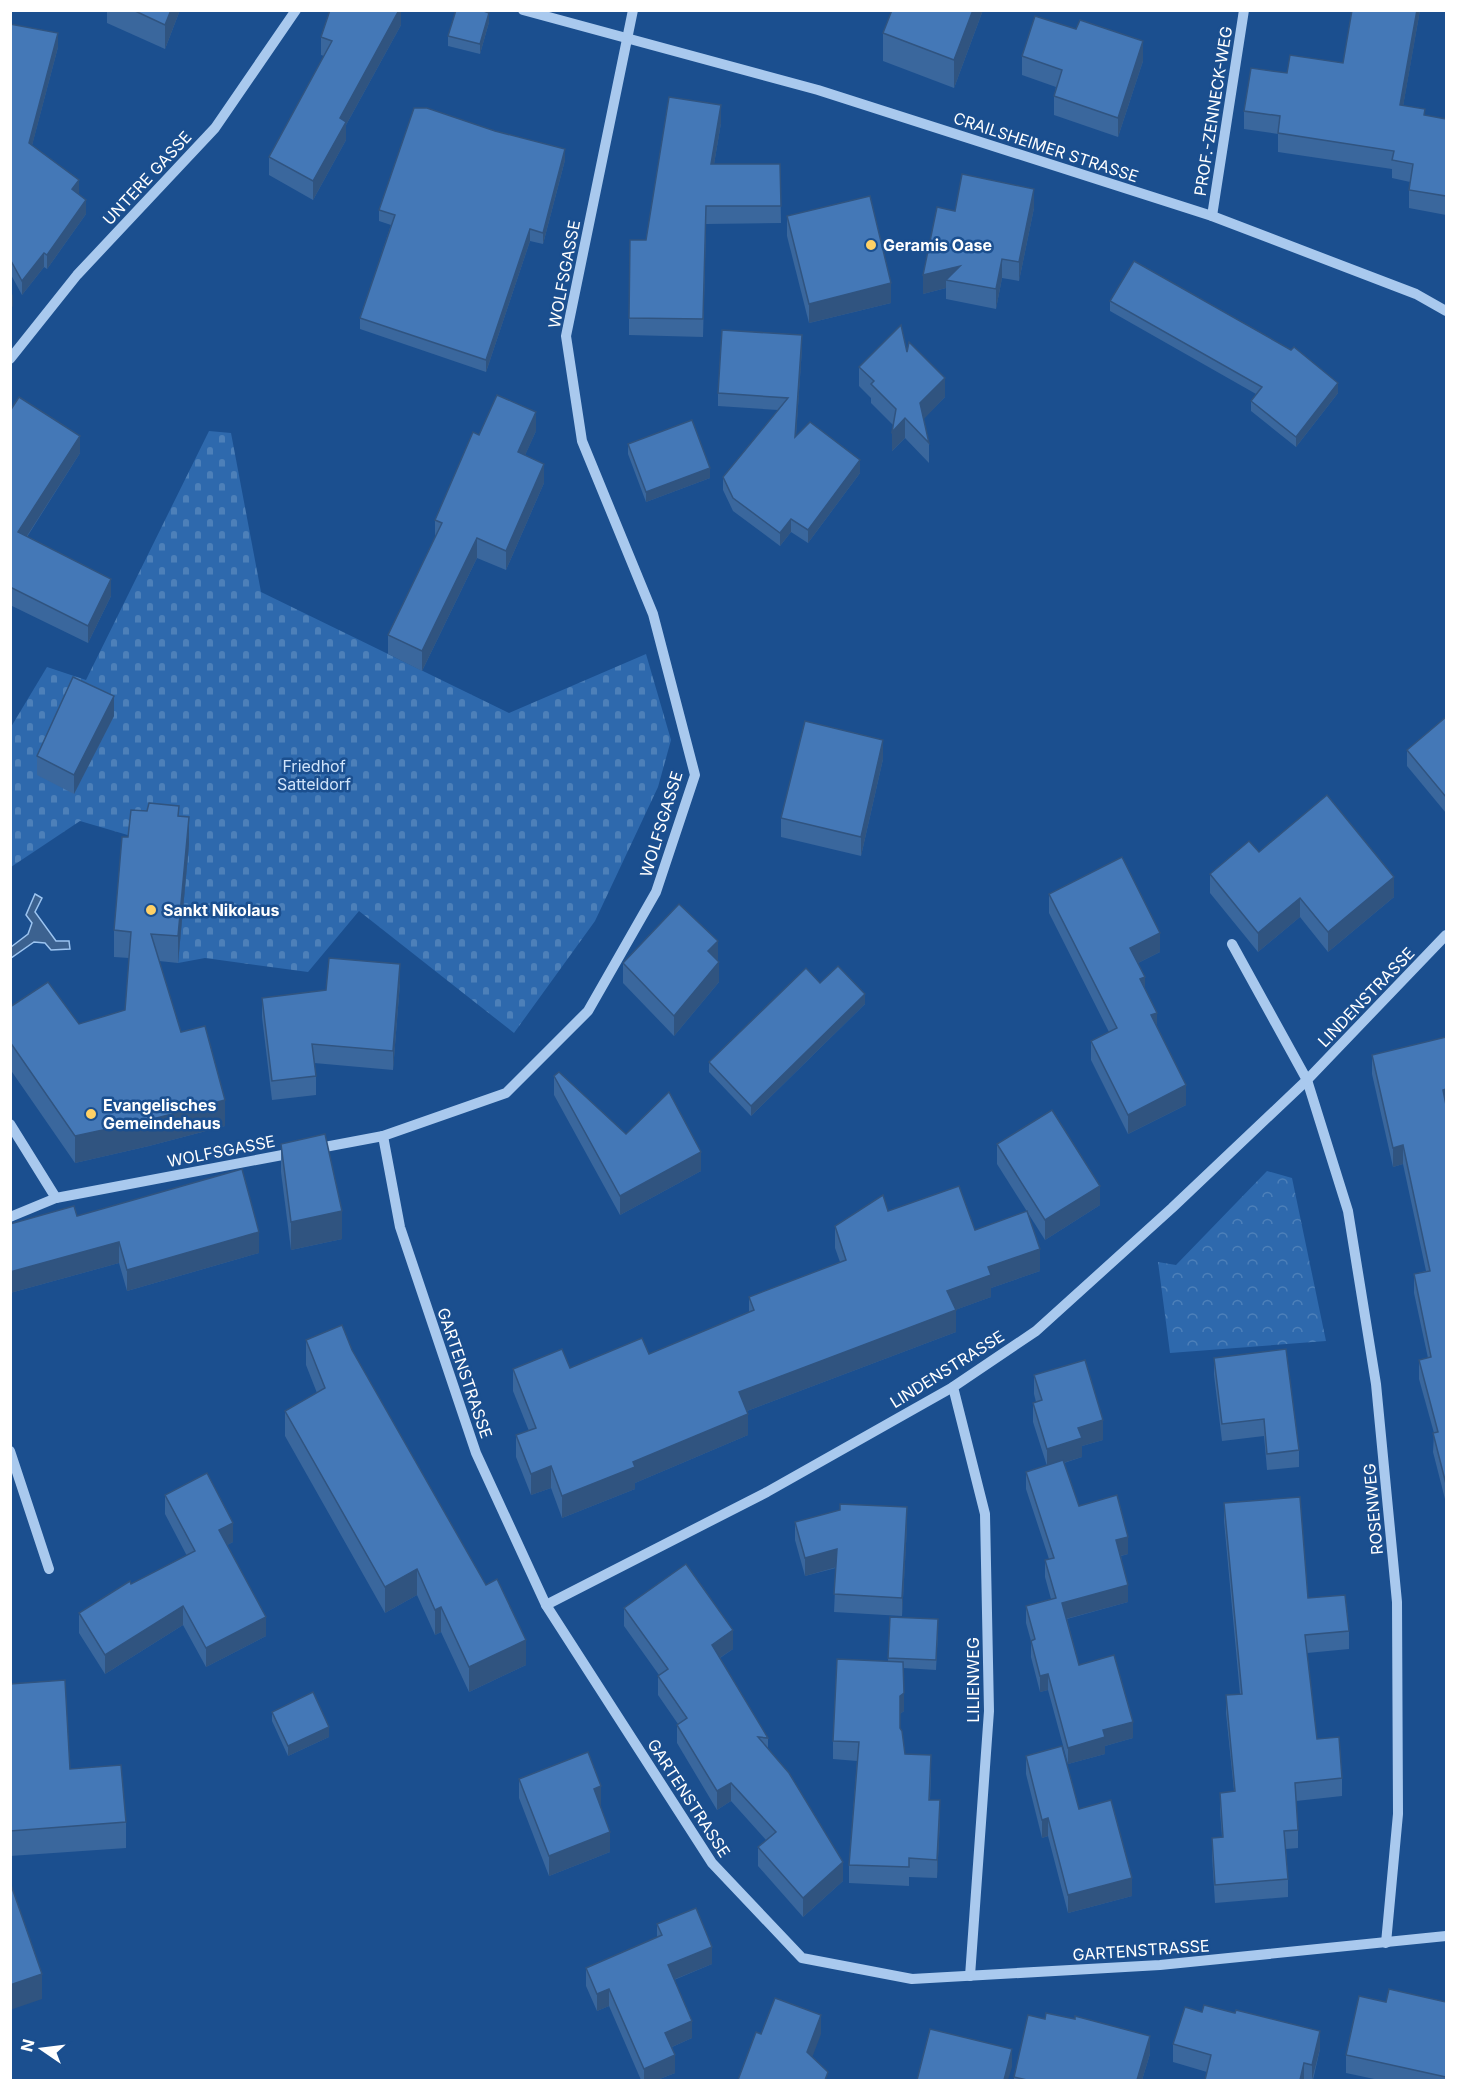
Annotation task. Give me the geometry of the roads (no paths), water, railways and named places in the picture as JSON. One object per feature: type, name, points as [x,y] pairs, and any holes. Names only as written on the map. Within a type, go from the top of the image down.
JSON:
[{"type":"street","name":"UNTERE GASSE","points":[[10,359],[77,274],[215,128],[296,10]]},
{"type":"street","name":"CRAILSHEIMER STRASSE","points":[[523,10],[818,90],[1212,216],[1416,294],[1446,311]]},
{"type":"street","name":"WOLFSGASSE","points":[[10,1217],[56,1198],[383,1136],[506,1093],[588,1011],[656,892],[694,775],[653,614],[582,441],[566,336],[633,10]]},
{"type":"street","name":"PROF.-ZENNECK-WEG","points":[[1212,216],[1244,10]]},
{"type":"street","name":"LINDENSTRASSE","points":[[546,1605],[767,1492],[953,1387],[1036,1331],[1172,1208],[1307,1080],[1446,935]]},
{"type":"street","points":[[1232,944],[1307,1080]]},
{"type":"street","name":"ROSENWEG","points":[[1307,1080],[1348,1211],[1376,1384],[1395,1591],[1398,1814],[1386,1943]]},
{"type":"street","points":[[10,1124],[56,1198]]},
{"type":"street","name":"GARTENSTRASSE","points":[[383,1136],[400,1227],[476,1453],[546,1605],[712,1863],[802,1958],[912,1978],[1160,1965],[1446,1936]]},
{"type":"street","name":"LILIENWEG","points":[[953,1387],[985,1514],[989,1711],[970,1976]]},
{"type":"street","points":[[10,1451],[49,1569]]},
{"type":"place","name":"Geramis Oase","points":[[871,245]]},
{"type":"place","name":"Sankt Nikolaus","points":[[151,910]]},
{"type":"place","name":"Evangelisches Gemeindehaus","points":[[91,1114]]},
{"type":"park label","name":"Friedhof Satteldorf","points":[[314,775]]}]
